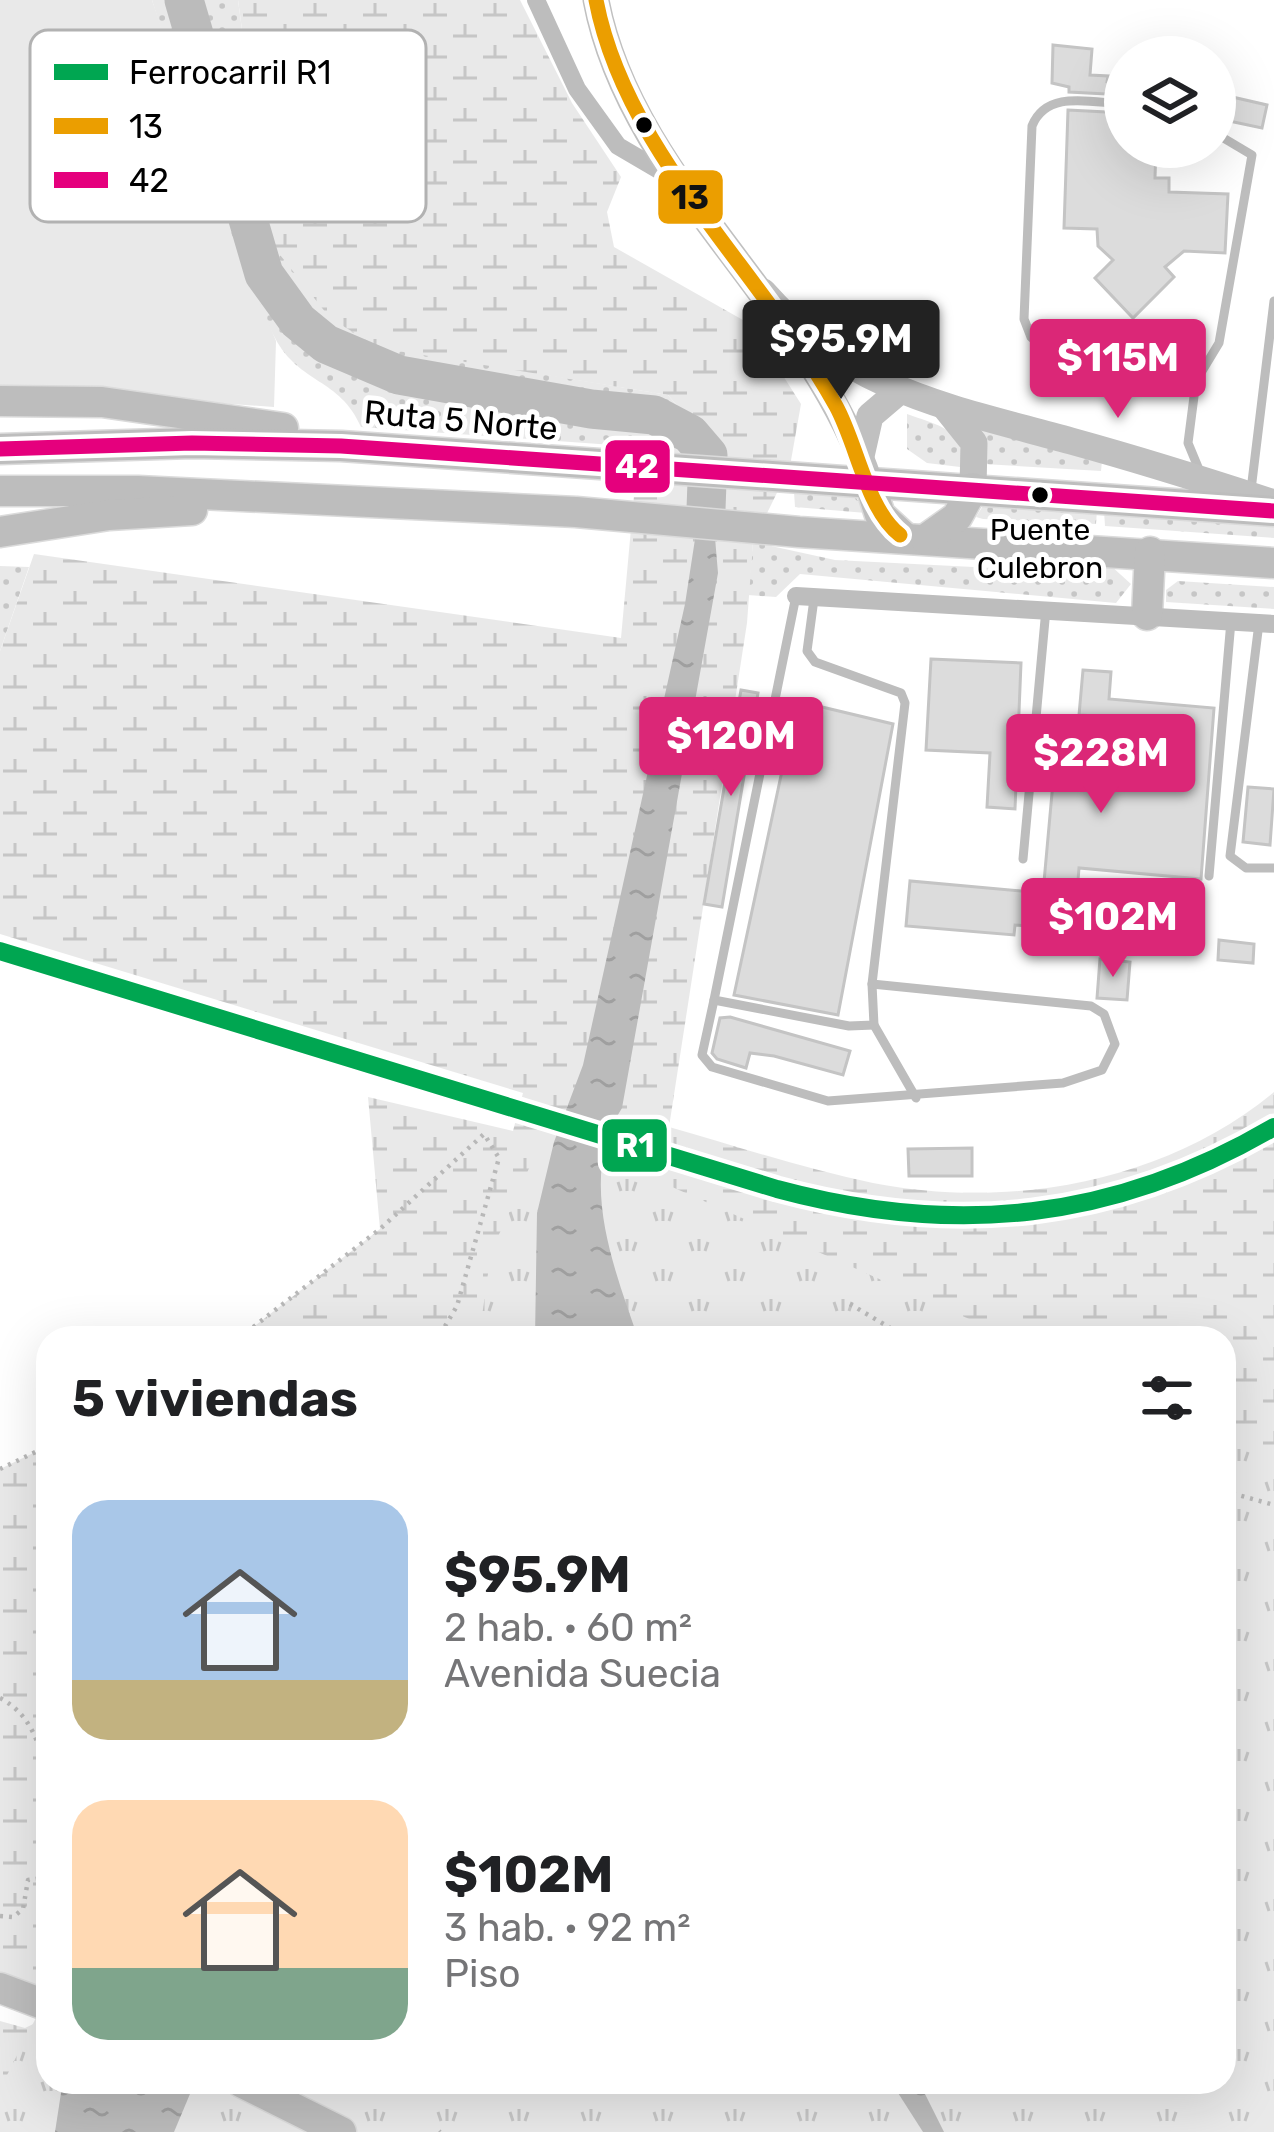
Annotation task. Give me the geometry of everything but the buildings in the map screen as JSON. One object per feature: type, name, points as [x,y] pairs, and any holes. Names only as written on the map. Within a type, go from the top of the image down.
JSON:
[{"type":"main road","points":[[596,0],[610,59],[650,141],[763,292],[835,404],[865,468],[880,515],[915,538]]},
{"type":"main road","points":[[763,292],[824,351],[897,393],[1173,454],[1207,481],[1266,503]]},
{"type":"main road","points":[[865,468],[870,416],[897,393]]},
{"type":"main road","points":[[0,401],[102,402],[443,453]]},
{"type":"main road","points":[[915,538],[957,517],[973,488],[974,443],[962,422],[943,406]]},
{"type":"main road","name":"Ruta 5 Norte","points":[[0,448],[192,443],[443,453],[798,478],[865,468],[973,488],[1266,503]]},
{"type":"main road","points":[[0,491],[576,512],[800,532],[1274,563]]},
{"type":"main road","points":[[2,534],[109,515],[311,499]]},
{"type":"main road","points":[[1148,615],[1150,553]]},
{"type":"main road","points":[[0,1988],[36,2002]]},
{"type":"main road","points":[[265,2094],[341,2132]]},
{"type":"street","points":[[536,0],[577,89],[618,146],[688,188]]},
{"type":"street","points":[[805,596],[1267,624]]},
{"type":"lane","points":[[1104,103],[1052,101],[1038,111],[1032,126],[1024,319],[1031,337],[1044,348],[1172,357],[1196,382]]},
{"type":"lane","points":[[1207,481],[1173,454],[1196,382],[1219,344],[1252,155],[1236,146]]},
{"type":"lane","points":[[1266,503],[1256,434],[1274,301]]},
{"type":"lane","points":[[805,596],[702,1055],[712,1067],[828,1101],[916,1098],[1063,1083],[1102,1070],[1115,1044],[1104,1014],[1091,1006],[872,984]]},
{"type":"lane","points":[[805,596],[807,651],[815,662],[902,693],[905,703],[872,984],[874,1025],[916,1098]]},
{"type":"lane","points":[[1023,859],[1046,610]]},
{"type":"lane","points":[[1209,876],[1231,621]]},
{"type":"lane","points":[[1267,624],[1230,856],[1246,868],[1274,868]]},
{"type":"lane","points":[[714,1000],[849,1026],[874,1025]]},
{"type":"path","points":[[254,1326],[380,1228],[484,1134],[499,1158],[457,1306],[445,1326]]},
{"type":"path","points":[[850,1304],[887,1326]]},
{"type":"path","points":[[0,1469],[36,1452]]},
{"type":"path","points":[[1236,1495],[1274,1505]]},
{"type":"path","points":[[0,1698],[16,1706],[36,1736]]},
{"type":"path","points":[[0,1916],[13,1917],[23,1909],[28,1880],[36,1878]]},
{"type":"green space","points":[[0,0],[152,0],[162,30],[30,30],[30,222],[227,222],[276,341],[274,407],[0,388]]},
{"type":"green space","points":[[152,0],[238,0],[242,30],[161,30]]},
{"type":"green space","points":[[238,0],[520,0],[572,103],[621,177],[607,212],[614,247],[750,324],[801,404],[790,466],[753,542],[747,623],[669,1127],[873,1183],[925,1191],[1032,1190],[1136,1167],[1185,1148],[1274,1092],[1274,2132],[1236,2094],[1236,1326],[255,1326],[380,1229],[368,1097],[513,1131],[523,1093],[0,934],[0,651],[34,554],[621,638],[634,496],[613,445],[693,463],[702,435],[668,395],[379,348],[330,318],[273,246],[268,222],[426,222],[426,30],[242,30]]},
{"type":"green space","points":[[224,222],[359,222],[507,368],[668,395],[702,435],[694,464],[613,445],[361,427],[342,399],[285,353]]},
{"type":"green space","points":[[907,414],[955,437],[962,455],[960,467],[927,463],[907,449]]},
{"type":"green space","points":[[975,428],[1102,461],[1101,471],[984,464]]},
{"type":"green space","points":[[794,492],[855,496],[866,513],[795,507]]},
{"type":"green space","points":[[984,504],[1097,510],[1096,524],[976,517]]},
{"type":"green space","points":[[1104,511],[1274,525],[1274,538],[1105,526]]},
{"type":"green space","points":[[753,542],[835,560],[1050,571],[1110,565],[1131,584],[1116,603],[800,574],[776,597],[748,595]]},
{"type":"green space","points":[[0,566],[29,567],[0,651]]},
{"type":"green space","points":[[1178,581],[1274,587],[1274,609],[1166,602],[1166,590]]},
{"type":"green space","points":[[546,1131],[985,1326],[481,1326],[491,1252]]},
{"type":"green space","points":[[1236,1435],[1274,1450],[1274,2132],[0,2132],[0,2089],[36,2018],[36,2094],[1236,2094]]},
{"type":"green space","points":[[36,1452],[36,1985],[0,1972],[0,1469]]},
{"type":"green space","points":[[0,2021],[25,2028],[36,2023],[36,2094],[0,2132]]},
{"type":"water","points":[[708,455],[718,573],[622,1108],[602,1163],[604,1223],[634,1326],[535,1326],[537,1213],[554,1142],[583,1065],[685,604]]},
{"type":"water","points":[[61,2094],[190,2094],[174,2132],[55,2132]]},
{"type":"water","points":[[899,2094],[925,2094],[944,2132],[923,2132]]},
{"type":"waterway","points":[[184,0],[193,30]]},
{"type":"waterway","points":[[249,222],[264,274],[298,321],[326,344],[399,375],[591,409],[654,415],[690,434],[708,455],[706,509]]},
{"type":"rail line","name":"R1","points":[[0,951],[777,1189],[907,1213],[970,1215],[1093,1201],[1214,1159],[1274,1127]]},
{"type":"transit line","name":"13","points":[[596,0],[612,56],[635,109],[665,160],[805,356],[836,406],[879,510],[900,535]]},
{"type":"transit line","name":"42","points":[[0,449],[192,443],[341,446],[1274,511]]},
{"type":"place","name":"Puente Culebron","points":[[1040,495]]}]
